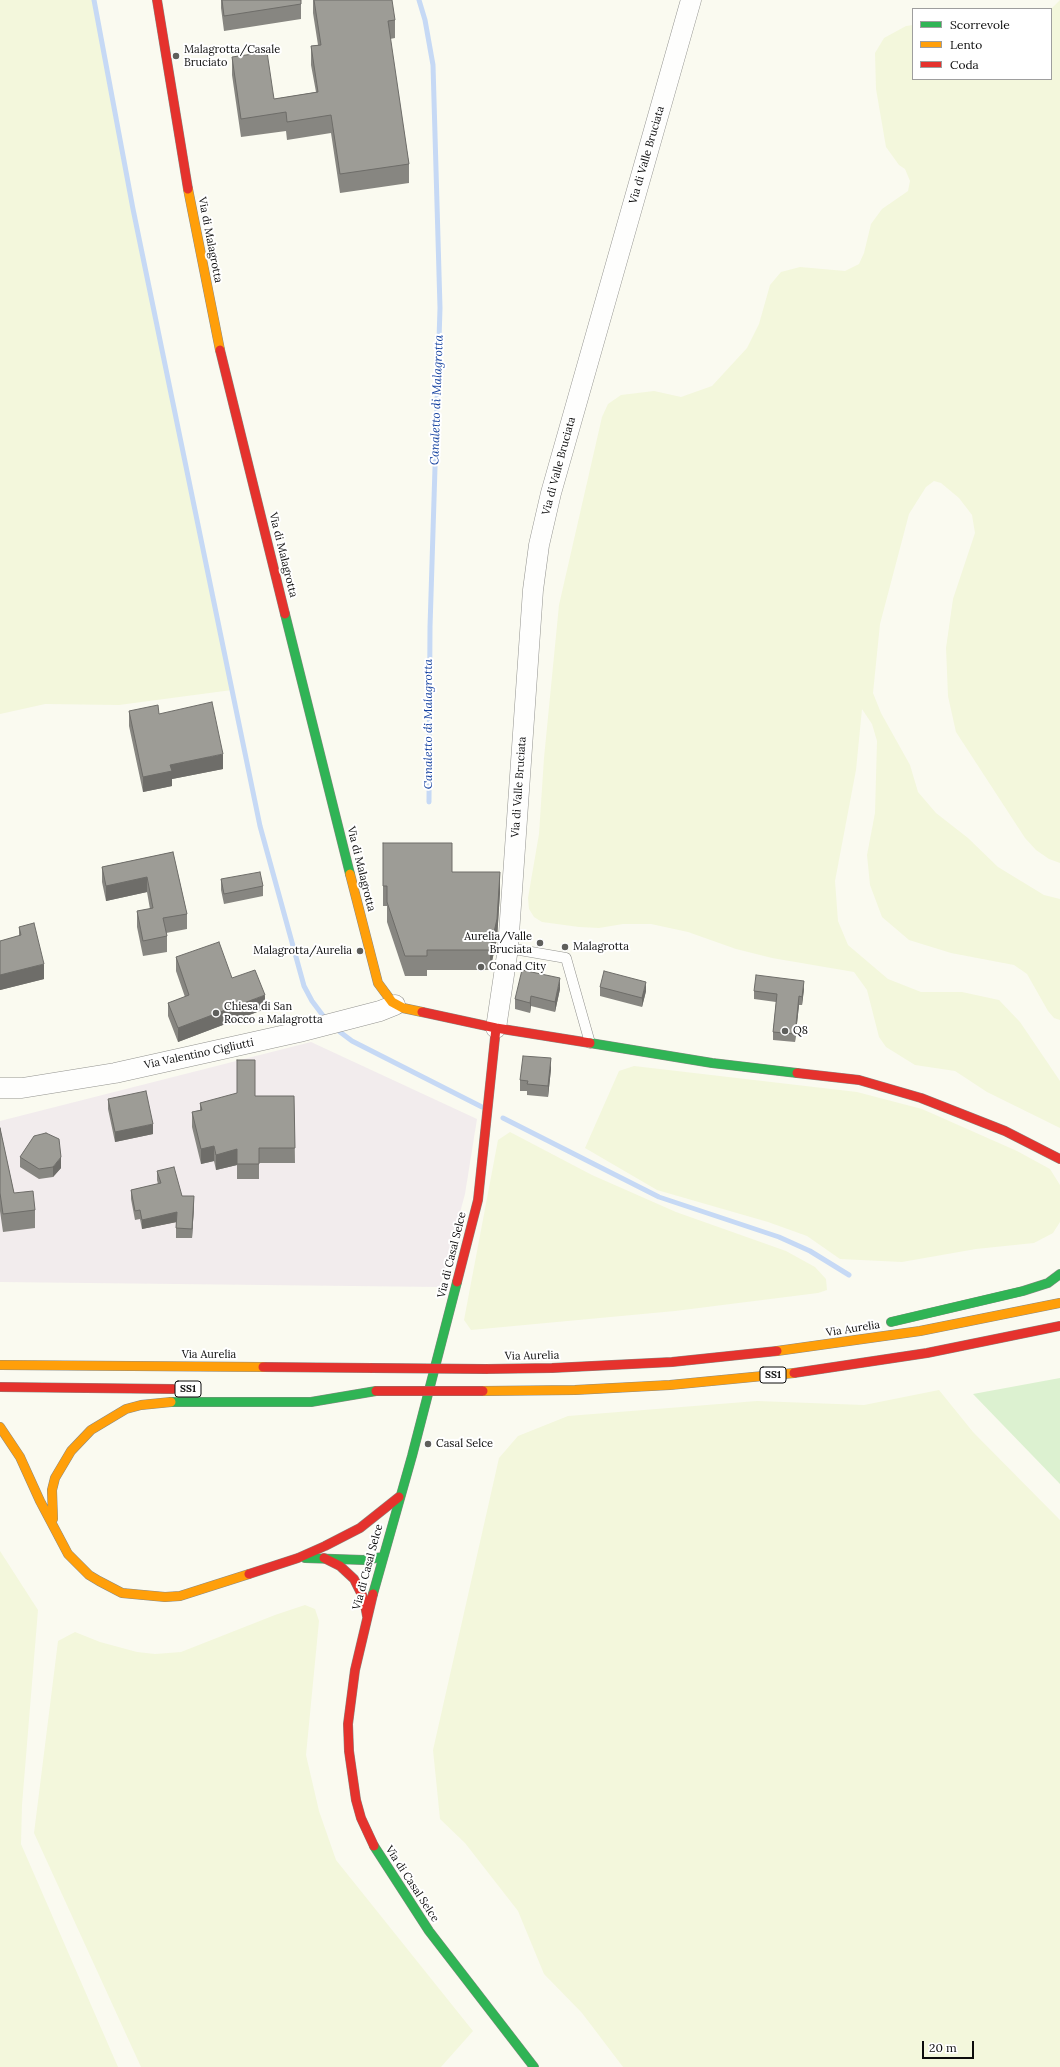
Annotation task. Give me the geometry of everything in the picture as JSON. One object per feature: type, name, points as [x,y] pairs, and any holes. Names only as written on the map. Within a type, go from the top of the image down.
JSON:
[{"type":"main road","name":"Via di Malagrotta","points":[[157,0],[183,165],[223,364],[373,968],[383,991],[395,1005]]},
{"type":"main road","points":[[395,1005],[496,1028],[712,1063],[859,1080],[921,1098],[1005,1131],[1057,1157],[1060,1165]]},
{"type":"main road","name":"Via di Casal Selce","points":[[496,1028],[478,1200],[451,1311],[367,1616],[355,1670],[348,1724],[352,1778],[361,1818],[384,1865],[429,1931],[534,2067]]},
{"type":"main road","points":[[815,1347],[877,1327],[1023,1291],[1048,1283],[1060,1274]]},
{"type":"main road","name":"Via Aurelia","points":[[0,1365],[486,1369],[628,1365],[815,1347],[920,1330],[1060,1303]]},
{"type":"main road","name":"SS1","points":[[321,1390],[575,1390],[670,1385],[812,1371],[927,1353],[1060,1326]]},
{"type":"main road","name":"SS1","points":[[0,1387],[186,1389]]},
{"type":"main road","points":[[56,1532],[51,1503],[52,1490],[62,1464],[71,1451],[91,1430],[126,1409],[141,1405],[165,1402],[311,1402],[376,1391]]},
{"type":"main road","points":[[0,1427],[20,1457],[40,1501],[68,1554],[89,1575],[122,1592],[142,1596],[165,1597],[187,1594],[298,1558],[337,1541],[360,1528],[399,1497]]},
{"type":"main road","points":[[337,1541],[352,1541]]},
{"type":"main road","points":[[372,1549],[382,1558]]},
{"type":"main road","points":[[298,1558],[364,1560],[382,1558]]},
{"type":"main road","points":[[323,1558],[340,1566],[354,1579],[364,1599],[367,1616]]},
{"type":"street","name":"Via di Valle Bruciata","points":[[496,1028],[508,948],[533,590],[539,545],[553,485],[692,0]]},
{"type":"street","name":"Via Valentino Cigliutti","points":[[0,1088],[22,1088],[115,1073],[299,1032],[348,1020],[395,1005]]},
{"type":"lane","points":[[508,948],[566,958],[590,1043]]},
{"type":"shaded area","points":[[311,1042],[477,1119],[465,1194],[440,1287],[0,1282],[0,1121]]},
{"type":"green space","points":[[0,0],[94,0],[133,209],[232,690],[119,705],[45,704],[0,714]]},
{"type":"green space","points":[[1060,0],[1060,863],[1049,859],[1036,850],[1025,838],[956,732],[948,696],[946,648],[953,599],[975,533],[972,515],[959,498],[941,483],[934,481],[926,487],[909,514],[880,624],[873,693],[881,713],[910,765],[918,792],[936,813],[968,838],[998,867],[1044,895],[1060,899],[1060,1020],[1054,1018],[1048,1011],[1027,974],[1014,965],[951,953],[909,940],[882,917],[870,885],[867,855],[875,813],[877,741],[872,724],[862,709],[856,770],[835,881],[838,921],[848,945],[888,979],[921,992],[962,992],[999,1000],[1020,1022],[1060,1081],[1060,1128],[987,1092],[955,1071],[915,1065],[886,1047],[879,1037],[867,990],[854,972],[772,958],[736,949],[688,932],[651,924],[623,924],[599,928],[542,922],[534,917],[529,909],[528,898],[539,834],[544,758],[559,605],[602,417],[608,404],[621,395],[654,391],[681,397],[712,386],[747,348],[759,324],[770,285],[781,272],[800,267],[845,271],[859,264],[864,253],[871,224],[882,209],[908,191],[910,181],[905,169],[899,165],[886,147],[876,89],[875,53],[884,38],[906,26],[912,25],[912,80],[1052,80],[1052,8]]},
{"type":"green space","points":[[634,1066],[857,1092],[922,1109],[1017,1151],[1050,1169],[1060,1185],[1060,1222],[1053,1233],[1034,1243],[976,1249],[902,1262],[840,1259],[807,1236],[768,1222],[657,1190],[585,1148],[619,1071]]},
{"type":"green space","points":[[510,1132],[592,1175],[676,1212],[786,1251],[815,1267],[826,1279],[827,1290],[818,1293],[675,1311],[471,1330],[464,1320],[498,1140]]},
{"type":"green space","points":[[1060,1378],[1060,1484],[973,1394]]},
{"type":"green space","points":[[939,1390],[973,1432],[1060,1520],[1060,2067],[623,2067],[582,2013],[544,1974],[518,1911],[465,1843],[440,1819],[433,1750],[499,1458],[518,1436],[568,1416],[757,1401],[864,1405]]},
{"type":"green space","points":[[0,1551],[38,1610],[22,1805],[21,1844],[118,2067],[0,2067]]},
{"type":"green space","points":[[305,1605],[315,1609],[319,1621],[306,1755],[319,1811],[336,1860],[473,2031],[441,2067],[141,2067],[34,1833],[58,1641],[75,1632],[100,1642],[137,1652],[155,1654],[181,1652],[275,1615]]},
{"type":"building","points":[[222,0],[301,0],[301,4],[224,16]]},
{"type":"building","points":[[314,0],[392,0],[395,20],[388,21],[409,164],[340,174],[331,115],[287,122],[286,112],[241,119],[232,57],[267,52],[274,99],[318,92],[311,46],[321,45]]},
{"type":"building","points":[[212,702],[223,754],[170,765],[172,771],[143,777],[129,711],[158,705],[159,714]]},
{"type":"building","points":[[383,843],[452,843],[452,872],[500,872],[497,919],[490,950],[427,950],[427,956],[405,956],[387,902],[387,886],[383,886]]},
{"type":"building","points":[[173,852],[187,914],[163,918],[167,936],[143,941],[137,911],[153,908],[147,877],[106,886],[102,867]]},
{"type":"building","points":[[260,872],[263,886],[224,894],[221,879]]},
{"type":"building","points":[[34,923],[44,964],[0,975],[0,941],[21,935],[19,927]]},
{"type":"building","points":[[219,942],[232,978],[255,970],[265,995],[178,1028],[168,1003],[189,995],[176,957]]},
{"type":"building","points":[[522,970],[560,978],[555,1002],[531,996],[530,1003],[515,999]]},
{"type":"building","points":[[604,971],[646,982],[642,998],[600,987]]},
{"type":"building","points":[[756,975],[804,981],[802,997],[799,996],[795,1034],[773,1032],[777,994],[754,991]]},
{"type":"building","points":[[523,1056],[551,1058],[548,1086],[527,1084],[528,1081],[520,1080]]},
{"type":"building","points":[[237,1060],[255,1060],[255,1096],[294,1096],[295,1148],[259,1148],[259,1164],[237,1164],[237,1149],[216,1155],[214,1146],[201,1149],[192,1112],[202,1110],[200,1103],[237,1093]]},
{"type":"building","points":[[146,1091],[153,1124],[115,1132],[108,1099]]},
{"type":"building","points":[[0,1128],[14,1193],[33,1191],[35,1210],[3,1214],[0,1193]]},
{"type":"building","points":[[46,1133],[59,1139],[61,1157],[53,1167],[39,1169],[20,1157],[34,1136]]},
{"type":"building","points":[[174,1167],[182,1196],[194,1196],[192,1229],[176,1228],[177,1212],[142,1220],[140,1210],[135,1211],[131,1190],[161,1183],[157,1171]]},
{"type":"waterway","points":[[94,0],[133,209],[260,826],[304,986],[312,1001],[327,1021]]},
{"type":"waterway","name":"Canaletto di Malagrotta","points":[[419,0],[425,20],[433,65],[440,308],[430,627],[429,802]]},
{"type":"waterway","points":[[336,1029],[352,1041],[482,1107]]},
{"type":"waterway","points":[[503,1118],[659,1197],[779,1237],[810,1251],[849,1275]]},
{"type":"traffic: fast","points":[[285,614],[350,874]]},
{"type":"traffic: fast","points":[[590,1043],[712,1063],[797,1073]]},
{"type":"traffic: fast","points":[[891,1322],[1023,1291],[1048,1283],[1060,1274]]},
{"type":"traffic: fast","points":[[373,1594],[412,1456],[457,1282]]},
{"type":"traffic: fast","points":[[171,1402],[311,1402],[376,1391]]},
{"type":"traffic: fast","points":[[305,1558],[364,1560],[382,1557]]},
{"type":"traffic: fast","points":[[374,1846],[429,1931],[534,2067]]},
{"type":"traffic: slow","points":[[188,189],[220,350]]},
{"type":"traffic: slow","points":[[350,874],[378,983],[392,1002],[403,1008],[422,1012]]},
{"type":"traffic: slow","points":[[777,1351],[920,1331],[1060,1303]]},
{"type":"traffic: slow","points":[[0,1365],[263,1367]]},
{"type":"traffic: slow","points":[[483,1391],[575,1390],[670,1385],[794,1373]]},
{"type":"traffic: slow","points":[[53,1519],[52,1490],[55,1478],[71,1451],[91,1430],[126,1409],[141,1405],[171,1402]]},
{"type":"traffic: slow","points":[[0,1427],[20,1457],[40,1501],[68,1554],[89,1575],[99,1581],[122,1593],[165,1597],[180,1596],[249,1574]]},
{"type":"traffic: jam","points":[[157,0],[188,189]]},
{"type":"traffic: jam","points":[[220,350],[285,614]]},
{"type":"traffic: jam","points":[[422,1012],[496,1028],[590,1043]]},
{"type":"traffic: jam","points":[[457,1282],[478,1200],[496,1028]]},
{"type":"traffic: jam","points":[[797,1073],[859,1080],[921,1098],[1005,1131],[1060,1159]]},
{"type":"traffic: jam","points":[[794,1373],[927,1353],[1060,1326]]},
{"type":"traffic: jam","points":[[486,1369],[552,1368],[672,1362],[777,1351]]},
{"type":"traffic: jam","points":[[263,1367],[372,1368]]},
{"type":"traffic: jam","points":[[372,1368],[486,1369]]},
{"type":"traffic: jam","points":[[0,1387],[173,1389]]},
{"type":"traffic: jam","points":[[376,1391],[483,1391]]},
{"type":"traffic: jam","points":[[249,1574],[298,1558],[325,1546],[360,1528],[399,1497]]},
{"type":"traffic: jam","points":[[324,1558],[340,1566],[354,1579],[364,1599],[367,1616]]},
{"type":"traffic: jam","points":[[373,1594],[355,1670],[348,1724],[349,1751],[356,1800],[361,1818],[374,1846]]},
{"type":"place","name":"Malagrotta/Casale Bruciato","points":[[176,56]]},
{"type":"place","name":"Aurelia/Valle Bruciata","points":[[540,943]]},
{"type":"place","name":"Malagrotta","points":[[565,947]]},
{"type":"place","name":"Malagrotta/Aurelia","points":[[360,951]]},
{"type":"place","name":"Conad City","points":[[481,967]]},
{"type":"place","name":"Chiesa di San Rocco a Malagrotta","points":[[216,1013]]},
{"type":"place","name":"Q8","points":[[785,1031]]},
{"type":"place","name":"Casal Selce","points":[[428,1444]]}]
